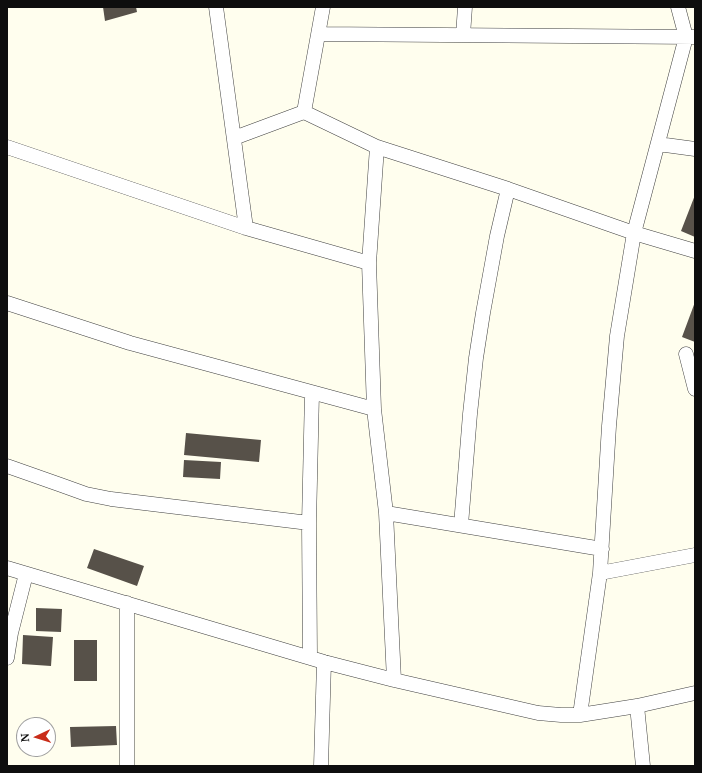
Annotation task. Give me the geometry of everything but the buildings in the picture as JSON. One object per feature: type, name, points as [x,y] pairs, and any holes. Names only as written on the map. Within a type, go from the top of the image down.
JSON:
[{"type":"street","points":[[216,7],[246,228]]},
{"type":"street","points":[[304,112],[323,7]]},
{"type":"street","points":[[463,35],[465,7]]},
{"type":"street","points":[[580,715],[600,573],[611,390],[617,336],[634,234],[658,144],[690,37],[678,7]]},
{"type":"street","points":[[318,34],[690,37]]},
{"type":"street","points":[[234,138],[304,112],[377,147],[508,189],[634,234],[695,251]]},
{"type":"street","points":[[658,144],[695,149]]},
{"type":"street","points":[[7,147],[246,228],[369,263]]},
{"type":"street","points":[[377,147],[369,263],[374,409],[386,513],[394,680]]},
{"type":"street","points":[[461,525],[477,350],[494,251],[508,189]]},
{"type":"street","points":[[7,303],[130,343],[374,409]]},
{"type":"street","points":[[686,354],[695,389]]},
{"type":"street","points":[[310,657],[312,393]]},
{"type":"street","points":[[7,466],[86,494],[111,500],[310,523]]},
{"type":"street","points":[[386,513],[602,549]]},
{"type":"street","points":[[600,573],[695,555]]},
{"type":"street","points":[[7,568],[324,662],[394,680],[538,713],[580,715],[637,706],[695,694]]},
{"type":"street","points":[[7,658],[9,632],[26,574]]},
{"type":"street","points":[[127,603],[127,766]]},
{"type":"street","points":[[321,766],[324,662]]},
{"type":"street","points":[[637,706],[643,766]]}]
